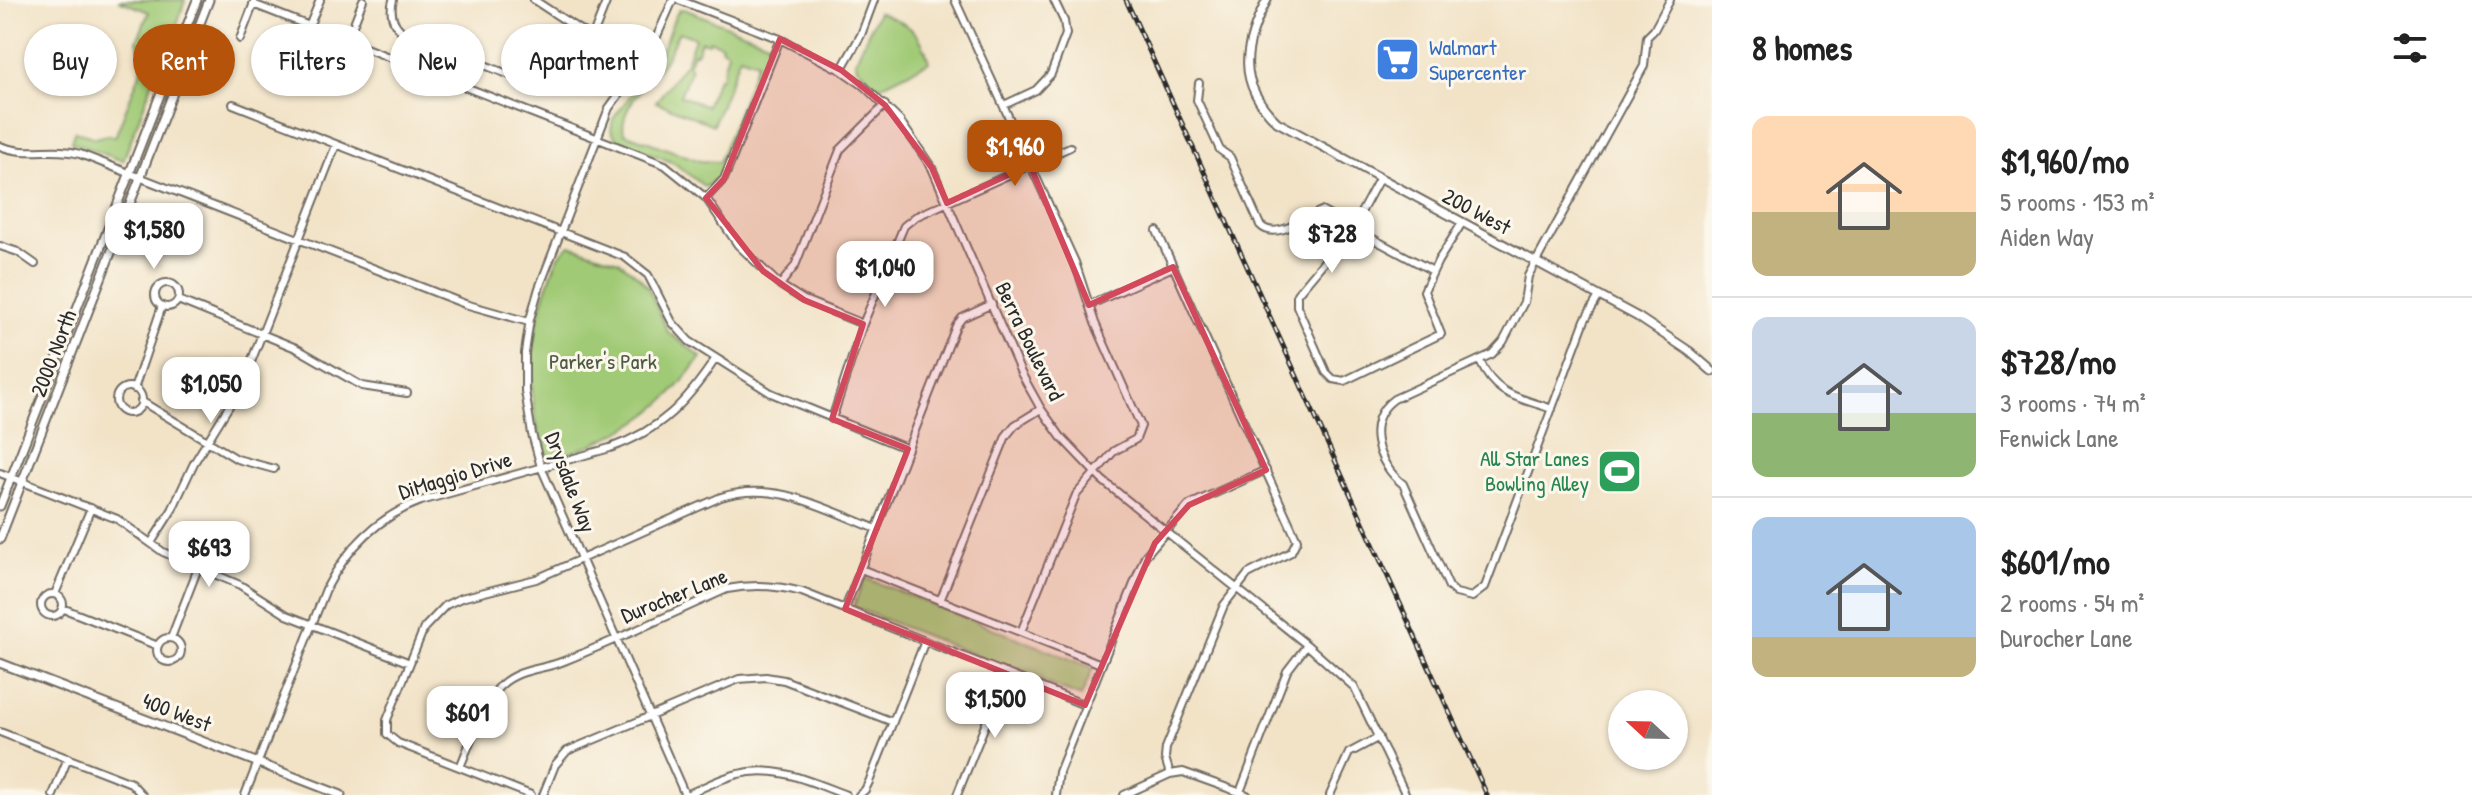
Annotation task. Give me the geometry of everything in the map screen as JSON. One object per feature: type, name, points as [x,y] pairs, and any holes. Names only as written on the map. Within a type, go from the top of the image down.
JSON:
[{"type":"street","name":"2000 North","points":[[0,506],[197,0]]},
{"type":"street","name":"2000 North","points":[[0,539],[209,0]]},
{"type":"street","points":[[311,24],[320,0]]},
{"type":"street","points":[[354,24],[363,0]]},
{"type":"street","points":[[393,0],[391,16],[402,32],[501,71]]},
{"type":"street","points":[[534,0],[571,24]]},
{"type":"street","points":[[598,24],[607,0]]},
{"type":"street","name":"Drysdale Way","points":[[673,0],[658,39],[609,108],[560,232],[529,322],[525,391],[541,467],[686,795]]},
{"type":"street","name":"Berra Boulevard","points":[[679,0],[780,39],[841,70],[900,121],[932,168],[1021,373],[1061,437],[1094,474],[1307,645],[1354,687],[1406,795]]},
{"type":"street","points":[[841,70],[861,35],[874,0]]},
{"type":"street","points":[[955,0],[1075,262],[1089,305],[1139,419],[1139,433],[1131,442],[1114,451],[1081,487],[1071,505],[1021,632]]},
{"type":"street","points":[[1004,105],[1036,90],[1051,74],[1066,34],[1064,21],[1054,0]]},
{"type":"street","name":"200 West","points":[[1267,0],[1251,34],[1247,66],[1255,96],[1277,122],[1599,296],[1659,331],[1712,371]]},
{"type":"street","points":[[1599,296],[1585,320],[1485,587],[1479,594],[1464,597],[1449,587],[1403,484],[1392,475],[1375,431],[1379,414],[1389,402],[1480,361],[1503,342],[1524,302],[1526,285],[1536,263],[1644,66],[1647,37],[1670,0]]},
{"type":"street","points":[[240,39],[254,2],[305,24]]},
{"type":"street","points":[[706,198],[724,179],[780,39]]},
{"type":"street","points":[[374,51],[665,165],[706,198],[738,245],[780,285],[804,300],[863,324]]},
{"type":"street","points":[[1199,83],[1197,100],[1220,150],[1230,157],[1260,225],[1266,231],[1275,232],[1321,211],[1433,271]]},
{"type":"street","points":[[233,104],[625,257],[638,265],[652,281],[676,329],[716,358],[771,393],[908,449]]},
{"type":"street","points":[[780,285],[795,266],[840,150],[885,105]]},
{"type":"street","points":[[151,543],[172,510],[194,463],[242,385],[336,145]]},
{"type":"street","points":[[0,146],[21,153],[71,151],[465,304],[529,322]]},
{"type":"street","points":[[832,419],[863,324],[901,230],[915,217],[1070,147]]},
{"type":"street","points":[[1379,179],[1344,244],[1333,251],[1300,290],[1296,300],[1326,372],[1333,379],[1344,381],[1441,334],[1424,291],[1462,223]]},
{"type":"street","points":[[1157,231],[1296,534],[1295,547],[1291,552],[1252,571],[1221,610],[1168,743],[1165,758],[1170,774]]},
{"type":"street","points":[[0,246],[18,252],[35,264]]},
{"type":"street","points":[[1089,305],[1173,267]]},
{"type":"street","points":[[165,283],[176,286],[178,300],[169,307],[162,306],[155,293],[158,286],[165,283]]},
{"type":"street","points":[[178,300],[306,353],[362,386],[407,393]]},
{"type":"street","points":[[845,609],[956,326],[962,318],[992,304]]},
{"type":"street","points":[[134,389],[162,306]]},
{"type":"street","name":"DiMaggio Drive","points":[[245,795],[312,625],[337,570],[357,543],[384,520],[421,501],[610,448],[654,427],[691,395],[716,358]]},
{"type":"street","points":[[1480,361],[1487,377],[1497,388],[1552,409]]},
{"type":"street","points":[[126,388],[134,389],[141,401],[139,408],[132,413],[124,412],[116,400],[119,392],[126,388]]},
{"type":"street","points":[[141,401],[245,463],[274,469]]},
{"type":"street","points":[[940,601],[1006,436],[1015,425],[1041,409]]},
{"type":"street","points":[[1056,795],[1059,772],[1139,568],[1164,532],[1189,505],[1266,470]]},
{"type":"street","points":[[0,473],[117,519],[175,558],[240,585],[287,615],[410,663]]},
{"type":"street","points":[[531,795],[398,743],[387,734],[387,720],[424,628],[446,605],[461,598],[536,579],[721,497],[746,491],[773,491],[790,495],[877,529]]},
{"type":"street","points":[[55,594],[91,508]]},
{"type":"street","points":[[171,638],[198,568]]},
{"type":"street","points":[[861,569],[1101,664]]},
{"type":"street","name":"Durocher Lane","points":[[460,767],[487,704],[506,681],[526,670],[560,663],[727,589],[745,586],[783,587],[1085,705]]},
{"type":"street","points":[[55,594],[62,600],[62,608],[54,615],[43,611],[42,602],[44,597],[55,594]]},
{"type":"street","points":[[62,608],[158,646]]},
{"type":"street","points":[[171,638],[180,646],[179,655],[175,660],[163,660],[158,646],[164,639],[171,638]]},
{"type":"street","points":[[859,795],[869,782],[925,641]]},
{"type":"street","points":[[1124,795],[1170,774],[1193,774],[1244,794],[1287,671],[1307,645]]},
{"type":"street","name":"400 West","points":[[0,663],[341,795]]},
{"type":"street","points":[[957,795],[1006,673]]},
{"type":"street","points":[[543,795],[555,765],[567,751],[730,682],[766,677],[793,682],[893,722]]},
{"type":"street","points":[[0,732],[131,783],[142,794]]},
{"type":"street","points":[[1330,795],[1349,753],[1379,737]]},
{"type":"street","points":[[53,795],[68,758]]},
{"type":"street","points":[[686,795],[734,775],[768,771],[796,776],[846,795]]},
{"type":"highlighted area","points":[[780,39],[841,70],[885,105],[932,168],[947,203],[1030,165],[1089,305],[1173,267],[1266,470],[1189,505],[1155,543],[1085,705],[845,609],[908,449],[832,419],[863,324],[804,300],[763,271],[706,198],[724,179]]},
{"type":"green space","points":[[118,0],[185,0],[177,24],[144,24],[149,12]]},
{"type":"green space","points":[[684,9],[768,42],[770,46],[722,174],[705,187],[674,163],[616,139],[611,130],[613,119],[630,96],[636,96],[626,114],[624,133],[700,161],[719,162],[757,62],[740,56],[713,125],[656,102],[660,96],[667,96],[667,87],[686,62],[695,38],[679,32],[667,55],[667,37],[679,10]],"holes":[[[709,40],[722,45],[721,48],[728,52],[721,78],[718,78],[706,106],[680,96],[691,68],[688,66],[701,41],[708,43]]]},
{"type":"green space","points":[[878,12],[911,29],[922,42],[929,62],[879,87],[857,67],[855,61]]},
{"type":"green space","points":[[133,91],[133,96],[147,96],[123,161],[71,142],[75,131],[95,138],[115,137]]},
{"type":"green space","name":"Parker's Park","points":[[570,245],[619,261],[638,276],[648,287],[668,332],[701,357],[670,395],[638,421],[556,459],[545,451],[540,439],[532,392],[532,355],[538,319],[553,271],[559,257]]},
{"type":"green space","points":[[865,578],[1093,668],[1081,697],[853,607]]},
{"type":"railway","points":[[1126,0],[1487,795]]},
{"type":"place","name":"Walmart Supercenter","points":[[1398,60]]},
{"type":"place","name":"All Star Lanes Bowling Alley","points":[[1620,471]]}]
